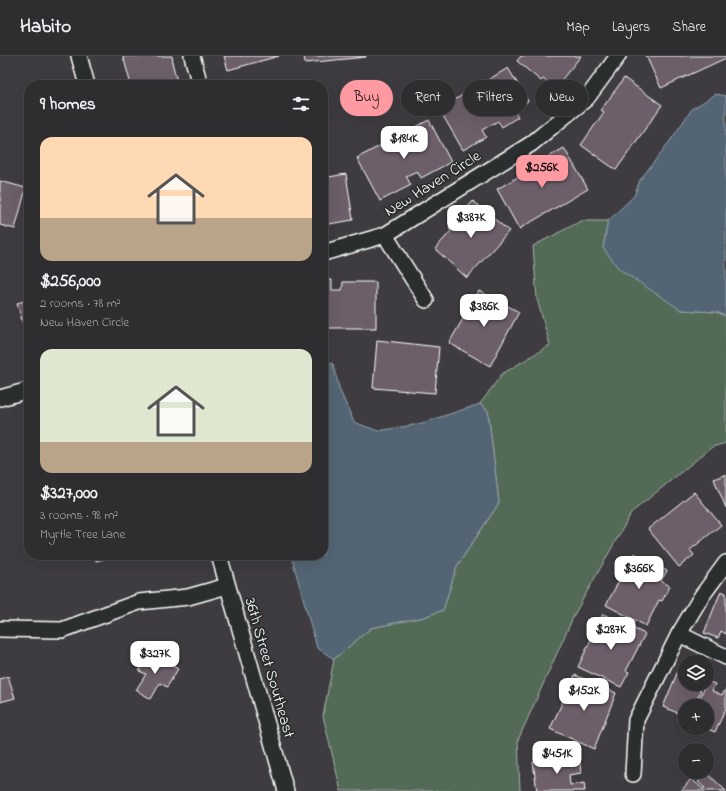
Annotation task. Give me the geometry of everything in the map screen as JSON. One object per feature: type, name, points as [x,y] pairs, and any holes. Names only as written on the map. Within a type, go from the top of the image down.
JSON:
[{"type":"street","points":[[79,56],[86,80]]},
{"type":"street","points":[[192,56],[199,80]]},
{"type":"street","name":"New Haven Circle","points":[[328,252],[385,235],[531,144],[587,98],[618,56]]},
{"type":"street","points":[[385,235],[426,300]]},
{"type":"street","points":[[0,398],[24,391]]},
{"type":"street","name":"36th Street Southeast","points":[[220,560],[286,791]]},
{"type":"street","points":[[633,774],[636,720],[679,634],[701,597],[726,563]]},
{"type":"street","points":[[0,629],[62,630],[140,602],[188,597],[227,586]]},
{"type":"street","points":[[679,634],[726,657]]},
{"type":"green space","points":[[581,221],[608,221],[603,248],[681,310],[716,312],[726,316],[726,443],[712,447],[632,512],[575,613],[518,740],[520,791],[341,791],[323,716],[334,659],[371,628],[424,617],[443,610],[457,566],[499,503],[488,411],[480,404],[502,374],[550,345],[537,299],[533,246]]},
{"type":"water","points":[[716,94],[726,96],[726,316],[716,312],[681,310],[619,269],[603,248],[608,221],[634,196],[640,180],[692,109]]},
{"type":"water","points":[[328,362],[333,364],[340,391],[354,422],[378,431],[419,424],[480,404],[488,411],[499,503],[457,566],[443,610],[424,617],[371,628],[334,659],[317,648],[292,560],[328,560]]},
{"type":"building","points":[[123,56],[172,56],[177,80],[130,80]]},
{"type":"building","points":[[224,56],[279,56],[228,70]]},
{"type":"building","points":[[304,56],[366,56],[366,57],[305,63]]},
{"type":"building","points":[[521,56],[581,56],[562,80],[540,80],[517,61]]},
{"type":"building","points":[[646,56],[726,56],[726,58],[661,88]]},
{"type":"building","points":[[508,68],[515,80],[488,80]]},
{"type":"building","points":[[624,78],[662,105],[616,170],[581,145],[604,112],[601,110]]},
{"type":"building","points":[[463,95],[463,116],[518,117],[502,127],[498,121],[482,130],[486,137],[463,150],[443,116],[455,116],[455,99]]},
{"type":"building","points":[[429,120],[451,162],[421,178],[417,171],[406,176],[411,185],[380,201],[357,158]]},
{"type":"building","points":[[564,148],[588,189],[519,229],[497,189],[530,170],[529,168]]},
{"type":"building","points":[[346,174],[353,220],[328,224],[328,177]]},
{"type":"building","points":[[0,181],[24,187],[24,195],[15,229],[0,225]]},
{"type":"building","points":[[473,201],[509,231],[467,278],[435,249],[451,231],[449,229]]},
{"type":"building","points":[[328,280],[332,280],[332,290],[342,290],[343,282],[376,282],[376,328],[328,328]]},
{"type":"building","points":[[479,291],[519,312],[490,366],[449,343]]},
{"type":"building","points":[[24,301],[24,327],[17,303]]},
{"type":"building","points":[[377,340],[439,347],[435,393],[373,388]]},
{"type":"building","points":[[726,474],[726,508],[714,479]]},
{"type":"building","points":[[694,492],[721,525],[690,550],[694,555],[679,567],[648,529]]},
{"type":"building","points":[[634,553],[667,571],[661,581],[670,586],[662,601],[659,600],[646,626],[606,605]]},
{"type":"building","points":[[721,591],[726,593],[726,634],[721,631],[718,638],[704,633]]},
{"type":"building","points":[[603,614],[645,634],[626,671],[629,672],[621,687],[578,667]]},
{"type":"building","points":[[150,653],[178,669],[167,687],[160,683],[151,699],[136,690],[146,674],[139,671]]},
{"type":"building","points":[[678,671],[678,691],[701,691],[697,699],[678,699],[678,713],[663,707]]},
{"type":"building","points":[[575,675],[616,693],[594,749],[550,729]]},
{"type":"building","points":[[8,676],[15,698],[0,702],[0,679]]},
{"type":"building","points":[[726,689],[726,708],[715,732],[714,699],[699,699],[703,691],[712,691],[722,695]]},
{"type":"building","points":[[579,756],[581,773],[569,775],[570,785],[584,783],[585,791],[537,791],[533,762]]},
{"type":"building","points":[[691,779],[703,789],[705,788],[698,782],[701,779],[713,779],[726,791],[681,791]]}]
